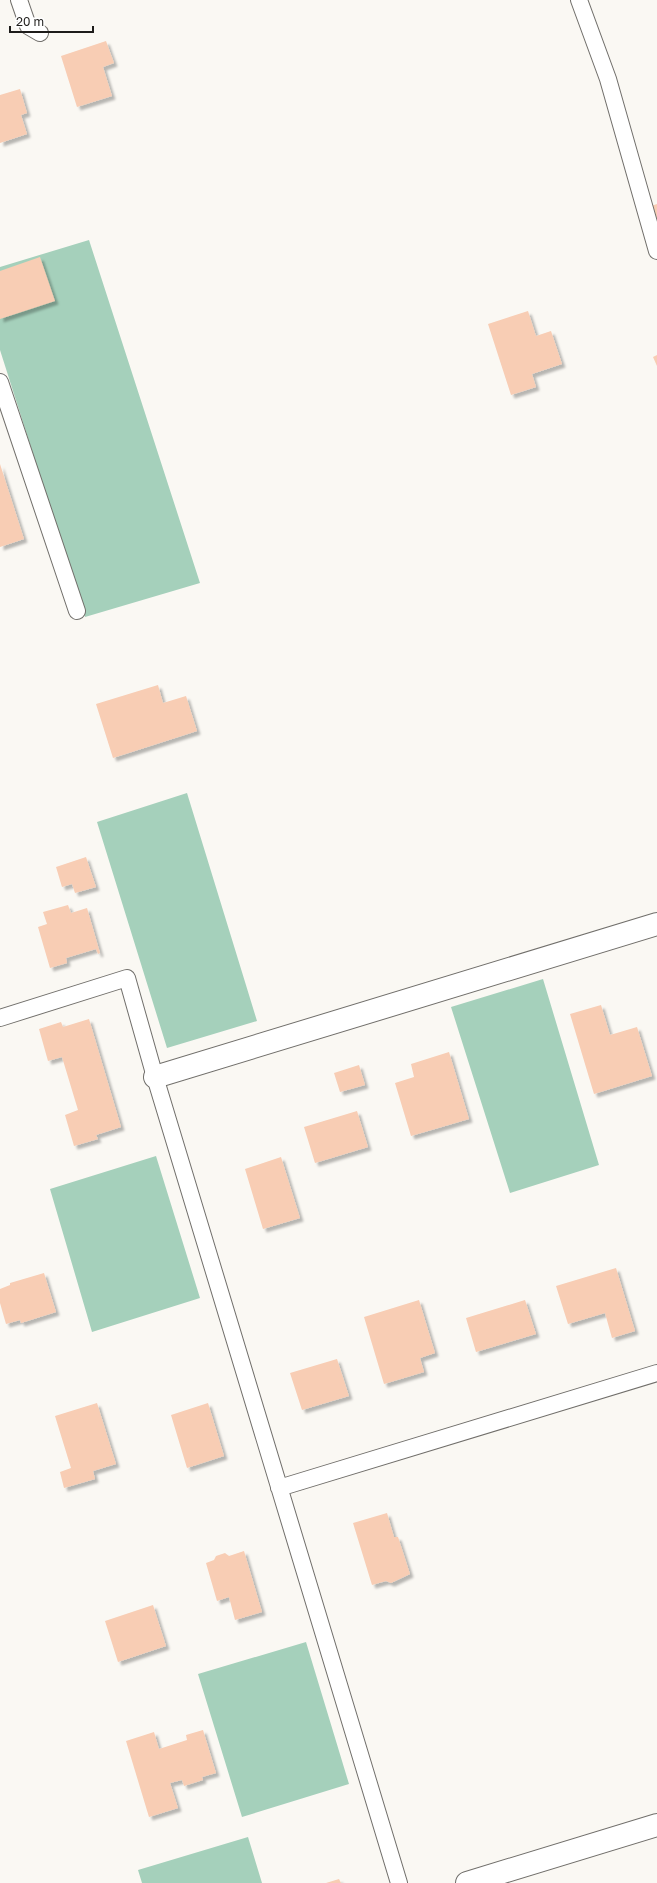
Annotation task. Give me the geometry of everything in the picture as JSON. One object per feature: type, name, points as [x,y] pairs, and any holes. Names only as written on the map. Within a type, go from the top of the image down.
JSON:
[{"type":"street","points":[[154,1077],[657,924]]},
{"type":"street","points":[[467,1883],[657,1825]]},
{"type":"lane","points":[[19,0],[28,26],[40,33]]},
{"type":"lane","points":[[579,0],[608,80],[657,251]]},
{"type":"lane","points":[[0,382],[77,611]]},
{"type":"lane","points":[[0,1018],[127,978],[154,1077],[399,1883]]},
{"type":"lane","points":[[279,1488],[657,1373]]},
{"type":"green space","points":[[89,240],[200,583],[85,617],[0,350],[0,267]]},
{"type":"green space","points":[[187,793],[257,1021],[167,1048],[97,822]]},
{"type":"green space","points":[[543,979],[599,1165],[510,1193],[451,1007]]},
{"type":"green space","points":[[156,1156],[200,1298],[92,1332],[50,1189]]},
{"type":"green space","points":[[306,1642],[349,1784],[242,1817],[198,1674]]},
{"type":"green space","points":[[248,1837],[262,1883],[142,1883],[138,1870]]},
{"type":"building","points":[[106,41],[114,63],[103,67],[112,96],[77,107],[61,56]]},
{"type":"building","points":[[20,89],[27,113],[21,115],[27,134],[0,143],[0,95]]},
{"type":"building","points":[[657,204],[657,222],[648,207]]},
{"type":"building","points":[[40,257],[55,301],[0,319],[0,271]]},
{"type":"building","points":[[528,311],[536,336],[551,331],[562,364],[532,374],[536,387],[511,395],[488,324]]},
{"type":"building","points":[[657,355],[657,366],[653,357]]},
{"type":"building","points":[[0,464],[24,539],[0,547]]},
{"type":"building","points":[[158,685],[163,703],[186,696],[197,731],[113,758],[96,704]]},
{"type":"building","points":[[86,857],[96,887],[75,893],[72,884],[62,887],[56,867]]},
{"type":"building","points":[[68,905],[71,913],[87,908],[100,953],[98,954],[96,949],[66,958],[67,963],[50,968],[38,927],[47,924],[43,912]]},
{"type":"building","points":[[601,1005],[610,1035],[637,1027],[652,1076],[594,1094],[570,1014]]},
{"type":"building","points":[[89,1019],[121,1127],[96,1135],[98,1139],[74,1146],[65,1115],[78,1110],[62,1057],[48,1061],[39,1029],[61,1022],[63,1027]]},
{"type":"building","points":[[449,1052],[469,1119],[411,1136],[395,1083],[414,1077],[411,1064]]},
{"type":"building","points":[[359,1065],[365,1085],[340,1092],[334,1073]]},
{"type":"building","points":[[357,1111],[368,1147],[315,1163],[304,1127]]},
{"type":"building","points":[[281,1157],[300,1218],[263,1229],[245,1169]]},
{"type":"building","points":[[616,1268],[635,1331],[612,1338],[605,1313],[568,1324],[556,1286]]},
{"type":"building","points":[[44,1273],[56,1312],[21,1323],[20,1320],[6,1324],[0,1303],[0,1289],[10,1285],[10,1283]]},
{"type":"building","points":[[419,1300],[435,1353],[420,1358],[424,1372],[384,1384],[364,1317]]},
{"type":"building","points":[[525,1300],[536,1334],[476,1352],[466,1318]]},
{"type":"building","points":[[337,1359],[349,1396],[302,1410],[290,1373]]},
{"type":"building","points":[[97,1403],[116,1464],[93,1471],[95,1479],[64,1488],[60,1472],[71,1468],[55,1416]]},
{"type":"building","points":[[208,1403],[224,1456],[187,1468],[171,1415]]},
{"type":"building","points":[[387,1513],[394,1537],[398,1537],[410,1574],[391,1583],[386,1581],[372,1585],[353,1523]]},
{"type":"building","points":[[244,1551],[262,1612],[235,1620],[229,1597],[217,1601],[206,1563],[214,1560],[216,1556],[225,1553],[229,1556]]},
{"type":"building","points":[[153,1605],[166,1646],[118,1662],[105,1621]]},
{"type":"building","points":[[203,1730],[216,1773],[202,1777],[203,1780],[184,1786],[182,1780],[170,1783],[178,1808],[149,1817],[126,1741],[154,1732],[159,1749],[187,1740],[186,1735]]},
{"type":"building","points":[[339,1879],[341,1883],[326,1883]]}]
